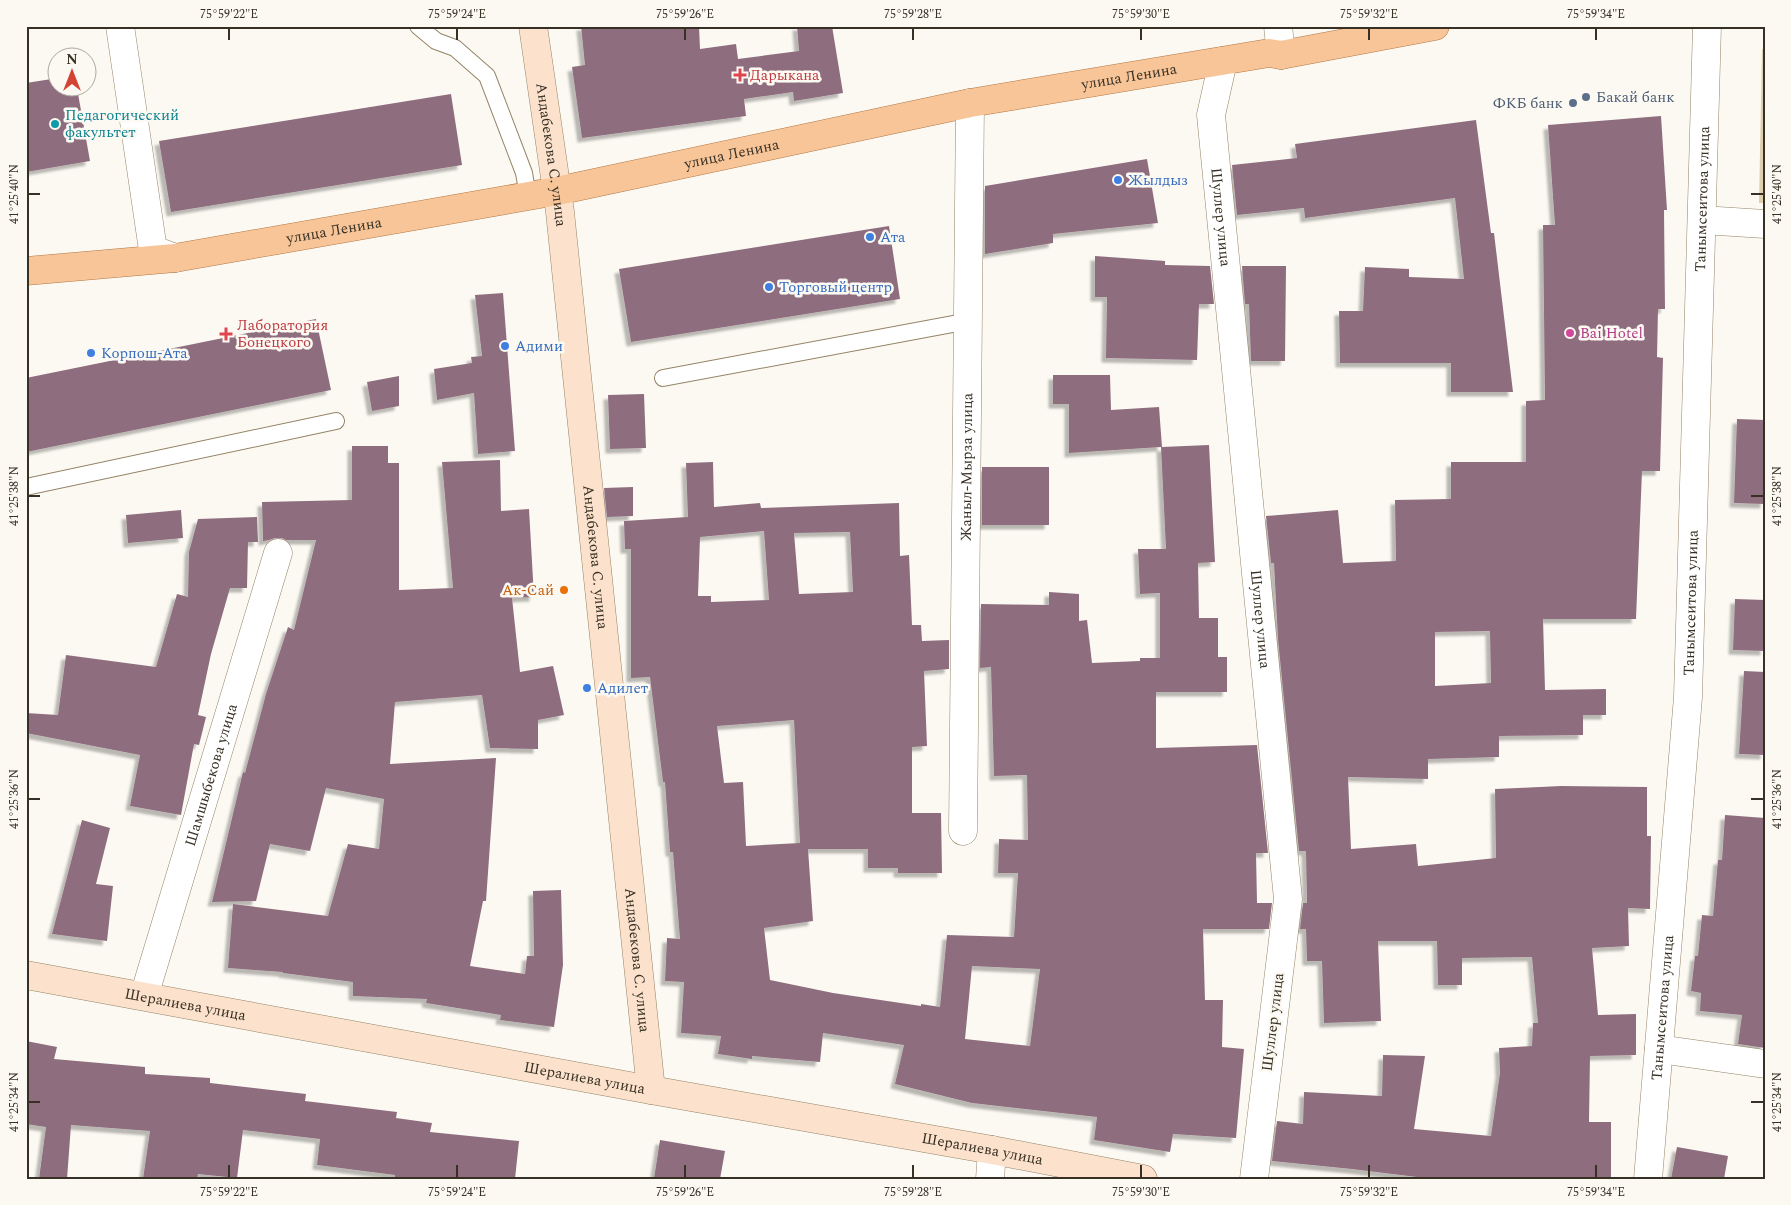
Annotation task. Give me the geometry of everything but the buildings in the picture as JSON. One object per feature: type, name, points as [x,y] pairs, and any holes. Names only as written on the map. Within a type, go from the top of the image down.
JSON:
[{"type":"main road","name":"улица Ленина","points":[[26,271],[175,258],[557,191],[970,103],[1223,60],[1269,53],[1281,55],[1435,26]]},
{"type":"street","points":[[120,26],[153,250],[175,258]]},
{"type":"street","name":"Андабекова С. улица","points":[[533,26],[557,191],[651,1090]]},
{"type":"street","points":[[1278,26],[1281,55]]},
{"type":"street","name":"Танымсеитова улица","points":[[1648,1179],[1688,697],[1707,26]]},
{"type":"street","name":"Шуллер улица","points":[[1223,60],[1211,115],[1288,899],[1254,1179]]},
{"type":"street","name":"Жаныл-Мырза улица","points":[[963,831],[970,103]]},
{"type":"street","points":[[1702,220],[1765,224]]},
{"type":"street","name":"Шамшыбекова улица","points":[[144,996],[278,553]]},
{"type":"street","name":"Шералиева улица","points":[[26,975],[1143,1179]]},
{"type":"street","points":[[1658,1049],[1765,1064]]},
{"type":"street","points":[[990,1179],[992,1150]]},
{"type":"lane","points":[[418,26],[436,42],[455,48],[486,76],[524,173],[528,196]]},
{"type":"lane","points":[[663,378],[968,321]]},
{"type":"lane","points":[[26,487],[336,421]]},
{"type":"shaded area","points":[[1762,49],[1765,49],[1765,203],[1759,203]]},
{"type":"place","name":"Дарыкана","points":[[740,75]]},
{"type":"place","name":"Бакай банк","points":[[1586,97]]},
{"type":"place","name":"ФКБ банк","points":[[1573,103]]},
{"type":"place","name":"Педагогический факультет","points":[[55,124]]},
{"type":"place","name":"Жылдыз","points":[[1118,180]]},
{"type":"place","name":"Ата","points":[[870,237]]},
{"type":"place","name":"Торговый центр","points":[[769,287]]},
{"type":"place","name":"Bai Hotel","points":[[1570,333]]},
{"type":"place","name":"Лаборатория Бонецкого","points":[[226,334]]},
{"type":"place","name":"Адими","points":[[505,346]]},
{"type":"place","name":"Корпош-Ата","points":[[91,353]]},
{"type":"place","name":"Ак-Сай","points":[[564,590]]},
{"type":"place","name":"Адилет","points":[[587,688]]}]
